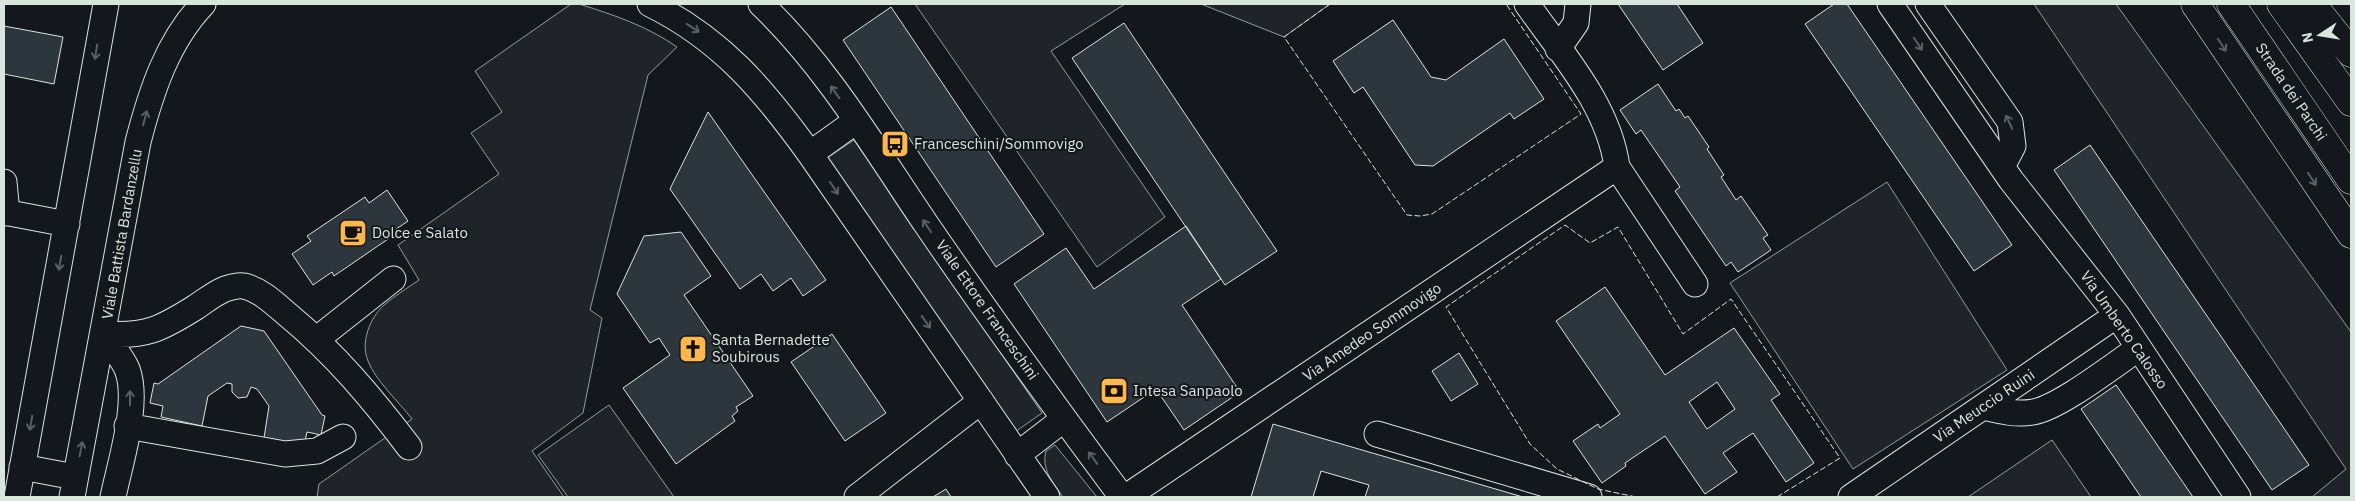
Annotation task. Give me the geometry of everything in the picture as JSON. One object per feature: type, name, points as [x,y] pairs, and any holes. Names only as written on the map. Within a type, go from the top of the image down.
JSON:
[{"type":"highway","points":[[2195,4],[2351,234]]},
{"type":"highway","name":"Strada dei Parchi","points":[[2231,4],[2351,180]]},
{"type":"highway","points":[[2281,4],[2351,102]]},
{"type":"highway","points":[[2312,4],[2351,53]]},
{"type":"street","points":[[17,497],[106,4]]},
{"type":"street","name":"Viale Battista Bardanzellu","points":[[22,467],[74,487],[104,334],[138,142],[149,102],[173,45],[203,4]]},
{"type":"street","points":[[650,4],[689,25],[730,58],[768,98],[810,154],[1047,497]]},
{"type":"street","name":"Viale Ettore Franceschini","points":[[761,4],[791,36],[856,122],[1064,419],[1122,497]]},
{"type":"street","points":[[1527,4],[1600,110],[1611,137],[1617,168],[1695,284]]},
{"type":"street","points":[[1558,49],[1576,23],[1578,4]]},
{"type":"street","points":[[1928,4],[2010,122],[2013,146],[2002,168]]},
{"type":"street","name":"Via Umberto Calosso","points":[[1898,7],[2002,168],[2117,315],[2238,497]]},
{"type":"street","points":[[810,154],[856,122]]},
{"type":"street","name":"Via Amedeo Sommovigo","points":[[1126,497],[1617,168]]},
{"type":"street","points":[[4,182],[5,212],[67,224]]},
{"type":"street","points":[[317,339],[393,279]]},
{"type":"street","points":[[104,334],[147,333],[171,322],[219,292],[235,286],[243,286],[270,299],[317,339],[356,380],[408,447]]},
{"type":"street","name":"Via Meuccio Ruini","points":[[1852,497],[2117,315]]},
{"type":"street","points":[[104,334],[127,368],[131,391],[128,426],[113,497]]},
{"type":"street","points":[[1983,407],[2016,413],[2043,409],[2059,401],[2139,348]]},
{"type":"street","points":[[857,497],[981,401]]},
{"type":"street","points":[[1018,455],[1064,419]]},
{"type":"street","points":[[128,426],[285,454],[317,451],[343,437]]},
{"type":"street","points":[[1377,434],[1589,497]]},
{"type":"shaded area","points":[[571,4],[579,4],[630,22],[654,33],[677,47],[648,75],[590,310],[602,318],[583,413],[532,451],[564,497],[317,497],[319,484],[412,419],[371,368],[366,354],[366,338],[371,323],[379,310],[392,298],[419,280],[398,245],[499,174],[471,133],[502,112],[475,71]]},
{"type":"shaded area","points":[[915,4],[1125,4],[1051,51],[1165,217],[1097,267]]},
{"type":"shaded area","points":[[1201,4],[1330,4],[1284,37]]},
{"type":"shaded area","points":[[2034,4],[2116,4],[2351,332],[2351,497],[2312,497],[2346,469]]},
{"type":"shaded area","points":[[854,140],[1042,413],[1015,432],[827,158]]},
{"type":"shaded area","points":[[1887,182],[2007,370],[1853,469],[1730,283]]},
{"type":"shaded area","points":[[609,405],[674,497],[568,497],[538,455]]},
{"type":"shaded area","points":[[2052,440],[2091,497],[1968,497]]},
{"type":"shaded area","points":[[1055,445],[1097,497],[1063,497],[1049,476],[1045,464],[1046,451]]},
{"type":"building","points":[[1618,4],[1677,4],[1703,43],[1663,70]]},
{"type":"building","points":[[1834,4],[1847,4],[2012,245],[1974,271],[1805,24]]},
{"type":"building","points":[[891,7],[1044,234],[996,267],[843,40]]},
{"type":"building","points":[[1393,20],[1431,77],[1446,80],[1504,39],[1544,99],[1514,119],[1510,113],[1433,166],[1415,165],[1363,87],[1354,93],[1333,61]]},
{"type":"building","points":[[1124,23],[1277,251],[1225,285],[1072,58]]},
{"type":"building","points":[[4,26],[63,37],[54,84],[4,74]]},
{"type":"building","points":[[1658,84],[1676,111],[1679,109],[1685,118],[1688,116],[1709,147],[1707,149],[1724,175],[1721,177],[1736,200],[1741,196],[1768,235],[1763,238],[1771,250],[1738,272],[1731,262],[1726,266],[1675,191],[1680,187],[1641,130],[1636,134],[1620,110]]},
{"type":"building","points":[[708,112],[826,280],[803,296],[791,278],[773,291],[761,274],[740,289],[670,189]]},
{"type":"building","points":[[2090,145],[2309,465],[2272,490],[2054,170]]},
{"type":"building","points":[[387,190],[408,221],[389,234],[391,237],[334,276],[332,272],[313,285],[292,254],[311,241],[307,236],[365,197],[369,203]]},
{"type":"building","points":[[1186,226],[1221,279],[1182,305],[1240,392],[1184,430],[1156,389],[1107,422],[1014,284],[1066,248],[1094,289]]},
{"type":"building","name":"Santa Bernadette Soubirous","points":[[681,232],[711,276],[684,295],[753,396],[736,407],[738,411],[732,416],[735,421],[676,464],[623,388],[670,355],[659,338],[650,343],[617,294],[644,236]]},
{"type":"building","points":[[1605,287],[1665,375],[1734,328],[1780,394],[1771,400],[1814,463],[1786,482],[1753,433],[1723,453],[1737,472],[1705,494],[1665,436],[1625,463],[1626,466],[1602,483],[1573,441],[1598,424],[1600,428],[1620,414],[1556,321]],"holes":[[[1717,382],[1735,409],[1707,429],[1689,402]]]},
{"type":"building","points":[[241,326],[264,331],[322,415],[325,416],[321,435],[307,432],[304,446],[264,438],[269,406],[257,389],[251,387],[247,397],[238,398],[232,392],[232,384],[227,383],[208,396],[202,426],[161,417],[163,406],[150,403],[154,383],[158,384]]},
{"type":"building","points":[[832,334],[886,413],[845,441],[791,362]]},
{"type":"building","points":[[1459,353],[1478,384],[1451,401],[1432,371]]},
{"type":"building","points":[[2116,385],[2193,497],[2141,497],[2081,409]]},
{"type":"building","points":[[1273,424],[1523,497],[1365,497],[1369,485],[1321,471],[1313,497],[1251,497]]},
{"type":"building","points":[[946,489],[951,497],[933,497]]},
{"type":"fence","points":[[1330,4],[1284,37],[1407,215],[1420,216],[1432,214],[1581,114],[1506,4]]},
{"type":"fence","points":[[1636,497],[1598,489],[1557,469],[1530,444],[1446,307],[1565,225],[1590,243],[1618,227],[1683,334],[1731,299],[1840,458],[1777,497]]},
{"type":"place","name":"Franceschini/Sommovigo","points":[[895,144]]},
{"type":"place","name":"Dolce e Salato","points":[[353,233]]},
{"type":"place","name":"Santa Bernadette Soubirous","points":[[693,349]]},
{"type":"place","name":"Intesa Sanpaolo","points":[[1114,391]]}]
